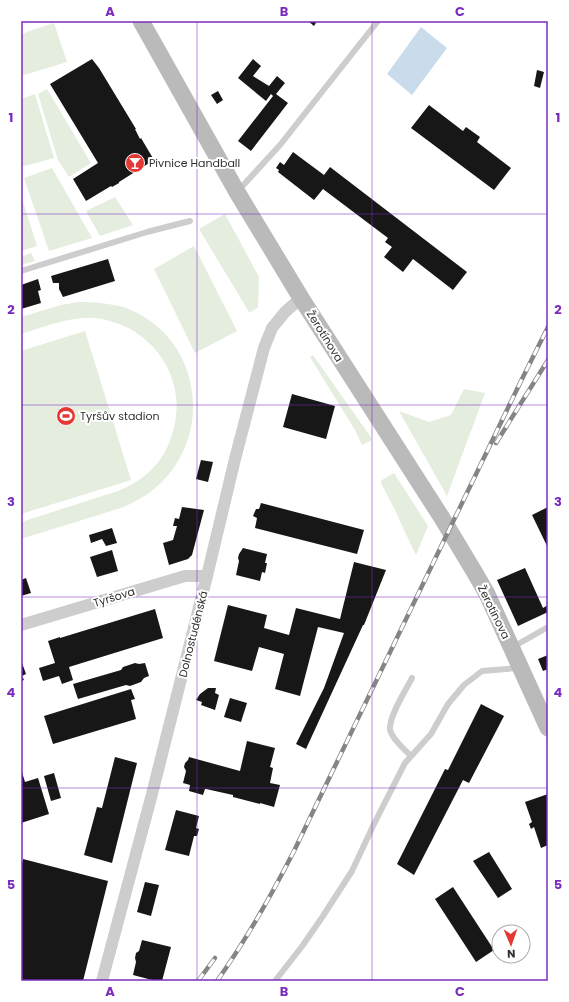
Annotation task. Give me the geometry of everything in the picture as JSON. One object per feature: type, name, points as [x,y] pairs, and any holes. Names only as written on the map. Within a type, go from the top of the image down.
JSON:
[{"type":"street","name":"Žerotínova","points":[[141,21],[237,192],[301,298],[442,518],[475,573],[487,594],[548,728]]},
{"type":"street","name":"Dolnostudénská","points":[[102,981],[152,794],[264,348],[272,328],[285,312],[301,298]]},
{"type":"street","name":"Tyršova","points":[[21,624],[185,576],[207,576]]},
{"type":"lane","points":[[237,192],[280,145],[378,21]]},
{"type":"lane","points":[[21,271],[147,232],[190,221]]},
{"type":"lane","name":"Žerotínova","points":[[512,648],[548,628]]},
{"type":"lane","points":[[275,981],[303,945],[352,871],[405,763],[431,734],[448,704],[464,685],[482,671],[520,667]]},
{"type":"lane","points":[[411,756],[398,743],[390,730],[392,718],[412,678]]},
{"type":"green space","points":[[54,23],[67,62],[21,76],[21,34]]},
{"type":"green space","points":[[47,89],[91,163],[69,177],[58,160],[38,94]]},
{"type":"green space","points":[[35,94],[54,158],[21,167],[21,99]]},
{"type":"green space","points":[[52,168],[92,238],[49,251],[24,178]]},
{"type":"green space","points":[[21,195],[37,246],[21,251]]},
{"type":"green space","points":[[115,197],[133,225],[100,236],[86,211]]},
{"type":"green space","points":[[225,214],[259,277],[258,307],[253,311],[249,312],[199,229]]},
{"type":"green space","points":[[194,246],[237,331],[195,353],[154,269]]},
{"type":"green space","points":[[31,253],[35,261],[21,265],[21,257]]},
{"type":"green space","points":[[78,302],[102,303],[126,308],[152,322],[172,342],[185,365],[192,391],[192,418],[186,444],[173,469],[153,490],[146,495],[124,507],[21,539],[21,522],[118,491],[139,480],[155,466],[162,457],[173,431],[176,411],[175,391],[170,373],[161,356],[148,342],[133,330],[115,322],[95,318],[86,318],[67,320],[21,334],[21,317],[61,305]]},
{"type":"green space","name":"Tyršův stadion","points":[[85,331],[131,480],[21,514],[21,351]]},
{"type":"green space","points":[[313,355],[372,440],[362,445],[355,430],[310,357]]},
{"type":"green space","points":[[464,389],[485,393],[447,496],[399,411],[429,422],[451,415]]},
{"type":"green space","points":[[394,473],[428,526],[416,555],[381,483],[382,480]]},
{"type":"water","points":[[421,27],[447,48],[412,95],[387,74]]},
{"type":"building","points":[[308,21],[317,21],[314,26]]},
{"type":"building","points":[[92,59],[99,68],[136,129],[140,139],[141,138],[154,160],[119,183],[86,201],[73,179],[98,163],[50,84]]},
{"type":"building","points":[[253,59],[261,66],[253,76],[269,86],[277,76],[285,83],[276,94],[288,103],[251,151],[238,141],[273,96],[271,94],[266,101],[238,78]]},
{"type":"building","points":[[537,70],[544,72],[540,88],[534,86]]},
{"type":"building","points":[[218,91],[223,100],[217,104],[211,95]]},
{"type":"building","points":[[429,105],[463,131],[466,127],[480,137],[477,142],[511,168],[494,190],[411,128]]},
{"type":"building","points":[[293,152],[324,175],[330,167],[467,272],[453,290],[413,259],[403,272],[384,257],[392,247],[385,242],[388,238],[323,189],[314,200],[278,172],[279,170],[276,168],[280,162],[284,165]]},
{"type":"building","points":[[108,259],[115,281],[63,297],[59,289],[59,283],[53,283],[51,276]]},
{"type":"building","points":[[38,279],[41,290],[38,291],[41,303],[21,309],[21,285]]},
{"type":"building","points":[[292,394],[335,406],[326,439],[283,427]]},
{"type":"building","points":[[201,460],[213,462],[208,482],[196,479]]},
{"type":"building","points":[[261,503],[364,530],[357,554],[255,528],[257,518],[253,516],[256,509],[259,509]]},
{"type":"building","points":[[182,507],[204,510],[192,555],[188,559],[169,565],[163,543],[173,540],[177,526],[173,526],[175,518],[179,519]]},
{"type":"building","points":[[548,507],[548,548],[532,515]]},
{"type":"building","points":[[112,528],[117,543],[106,546],[102,539],[91,543],[89,535]]},
{"type":"building","points":[[243,548],[267,554],[265,573],[262,572],[260,581],[236,575],[239,554]]},
{"type":"building","points":[[112,550],[118,571],[97,577],[90,557]]},
{"type":"building","points":[[354,562],[386,570],[364,625],[306,749],[296,744],[324,688],[344,633],[318,627],[300,696],[275,689],[284,654],[259,647],[252,671],[214,661],[228,605],[267,615],[264,628],[289,635],[296,608],[340,619]]},
{"type":"building","points":[[525,568],[543,608],[548,605],[548,612],[518,626],[497,580]]},
{"type":"building","points":[[26,578],[31,593],[21,596],[21,580]]},
{"type":"building","points":[[155,609],[163,638],[69,667],[73,680],[62,684],[59,676],[43,681],[39,668],[55,663],[48,641]]},
{"type":"building","points":[[548,655],[548,669],[543,671],[538,659]]},
{"type":"building","points":[[21,660],[26,674],[22,676],[24,680],[21,681]]},
{"type":"building","points":[[135,663],[145,663],[149,676],[144,678],[141,682],[78,699],[73,684],[121,670],[123,667]]},
{"type":"building","points":[[208,688],[216,688],[215,693],[219,695],[215,710],[201,705],[202,702],[196,700],[200,694]]},
{"type":"building","points":[[131,689],[135,699],[131,700],[136,719],[53,744],[44,716]]},
{"type":"building","points":[[230,698],[247,703],[241,722],[224,717]]},
{"type":"building","points":[[481,704],[504,716],[469,783],[463,780],[414,875],[397,864],[445,769],[448,770]]},
{"type":"building","points":[[247,741],[275,748],[270,767],[273,768],[270,783],[280,785],[274,807],[206,789],[203,795],[189,791],[190,785],[183,783],[186,771],[184,767],[189,757],[240,771]]},
{"type":"building","points":[[115,757],[137,763],[112,863],[84,855],[97,807],[102,808]]},
{"type":"building","points":[[21,769],[25,782],[38,778],[49,814],[21,823]]},
{"type":"building","points":[[54,773],[61,798],[51,801],[44,776]]},
{"type":"building","points":[[548,794],[548,845],[541,848],[534,827],[531,829],[529,824],[532,822],[525,802]]},
{"type":"building","points":[[176,810],[199,816],[196,828],[199,829],[197,836],[194,836],[189,856],[165,850]]},
{"type":"building","points":[[489,852],[512,889],[498,898],[473,861]]},
{"type":"building","points":[[23,859],[108,881],[83,981],[21,981],[21,869]]},
{"type":"building","points":[[145,882],[159,885],[151,916],[137,912]]},
{"type":"building","points":[[453,887],[491,945],[491,952],[476,962],[435,899]]},
{"type":"building","points":[[142,940],[171,947],[162,981],[156,981],[133,975],[136,962],[136,953],[139,951]]},
{"type":"railway","points":[[217,981],[258,918],[294,851],[548,327]]},
{"type":"railway","points":[[496,443],[548,360]]},
{"type":"railway","points":[[198,981],[215,958]]},
{"type":"place","name":"Pivnice Handball","points":[[135,163]]},
{"type":"place","name":"Tyršův stadion","points":[[66,416]]}]
